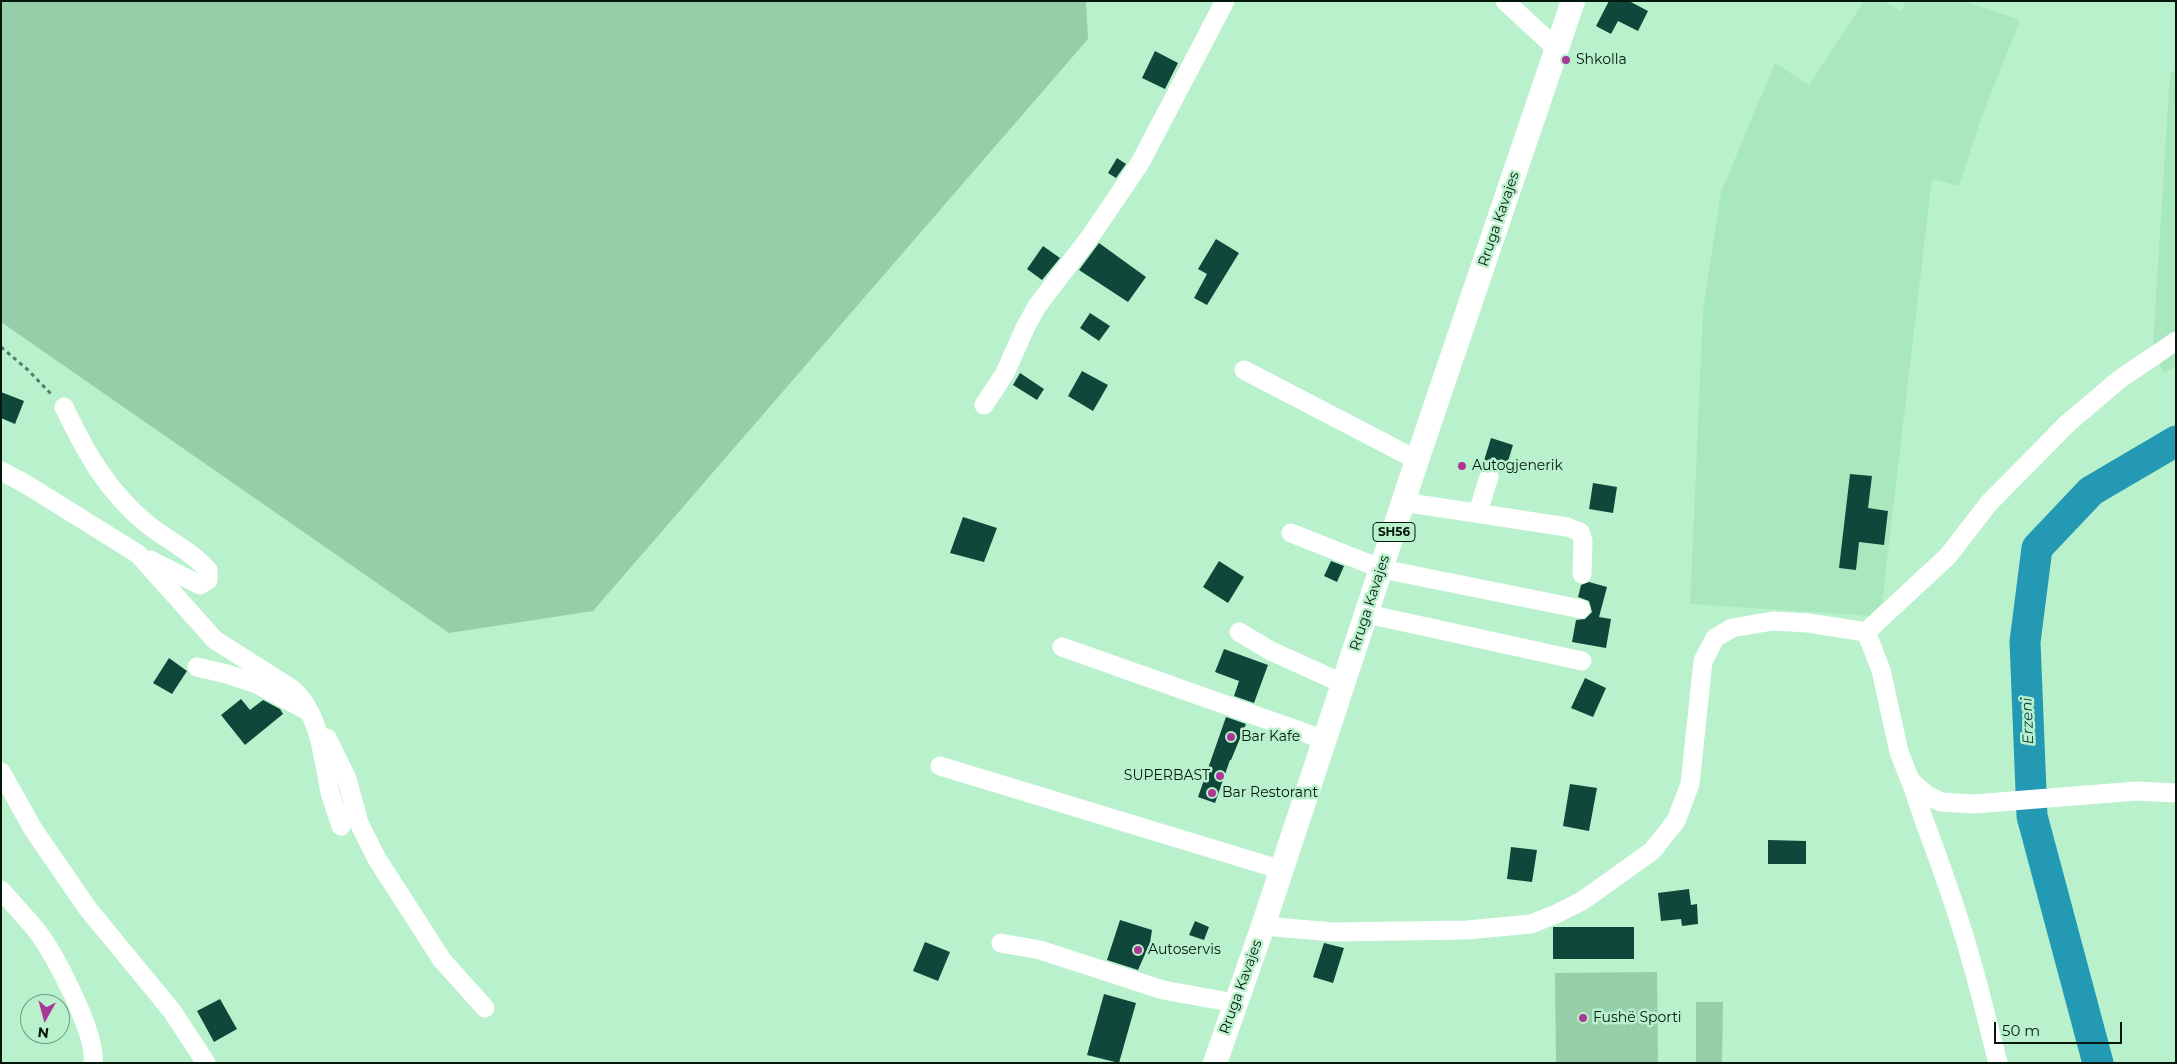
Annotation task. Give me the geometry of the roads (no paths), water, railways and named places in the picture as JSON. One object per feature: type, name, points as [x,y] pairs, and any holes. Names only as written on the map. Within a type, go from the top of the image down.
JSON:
[{"type":"main road","name":"Rruga Kavajes","points":[[1215,1063],[1282,870],[1417,460],[1571,3]]},
{"type":"street","points":[[984,406],[1005,373],[1037,306],[1090,237],[1140,163],[1226,1]]},
{"type":"street","points":[[1505,1],[1557,49]]},
{"type":"street","points":[[1866,632],[1948,556],[1989,503],[2068,424],[2120,379],[2176,341]]},
{"type":"street","points":[[1244,370],[1417,460]]},
{"type":"street","points":[[1,471],[24,483],[138,554],[200,585],[208,580],[208,570],[196,556],[172,543],[127,507],[90,459],[64,408]]},
{"type":"street","points":[[1478,512],[1490,477]]},
{"type":"street","points":[[1404,502],[1567,527],[1580,532],[1583,541],[1582,574]]},
{"type":"street","points":[[1291,533],[1382,569],[1581,609]]},
{"type":"street","points":[[138,554],[215,640],[292,689],[302,698],[331,745],[347,780],[359,823],[377,859],[442,960],[485,1008]]},
{"type":"street","points":[[1367,614],[1582,661]]},
{"type":"street","points":[[1263,926],[1333,932],[1467,930],[1531,924],[1556,914],[1582,901],[1652,851],[1676,821],[1690,784],[1703,661],[1715,638],[1732,628],[1773,621],[1808,623],[1866,632]]},
{"type":"street","points":[[1238,632],[1271,651],[1344,684]]},
{"type":"street","points":[[1866,632],[1881,670],[1899,752],[1963,934],[1998,1063]]},
{"type":"street","points":[[1062,646],[1325,740]]},
{"type":"street","points":[[197,667],[257,684],[296,706],[308,710]]},
{"type":"street","points":[[308,710],[322,749],[331,794],[341,826]]},
{"type":"street","points":[[940,766],[1282,870]]},
{"type":"street","points":[[1,772],[33,829],[88,910],[160,996],[206,1063]]},
{"type":"street","points":[[1910,780],[1928,796],[1941,802],[1974,804],[2137,791],[2176,792]]},
{"type":"street","points":[[1,890],[37,931],[58,964],[94,1045],[94,1063]]},
{"type":"street","points":[[1001,943],[1040,950],[1163,990],[1235,1003]]},
{"type":"waterway","name":"Erzeni","points":[[2098,1063],[2032,816],[2025,642],[2037,548],[2091,491],[2176,441]]},
{"type":"place","name":"Shkolla","points":[[1566,60]]},
{"type":"place","name":"Autogjenerik","points":[[1462,466]]},
{"type":"place","name":"Bar Kafe","points":[[1231,737]]},
{"type":"place","name":"SUPERBAST","points":[[1220,776]]},
{"type":"place","name":"Bar Restorant","points":[[1212,793]]},
{"type":"place","name":"Autoservis","points":[[1138,950]]},
{"type":"place","name":"Fushë Sporti","points":[[1583,1018]]}]
